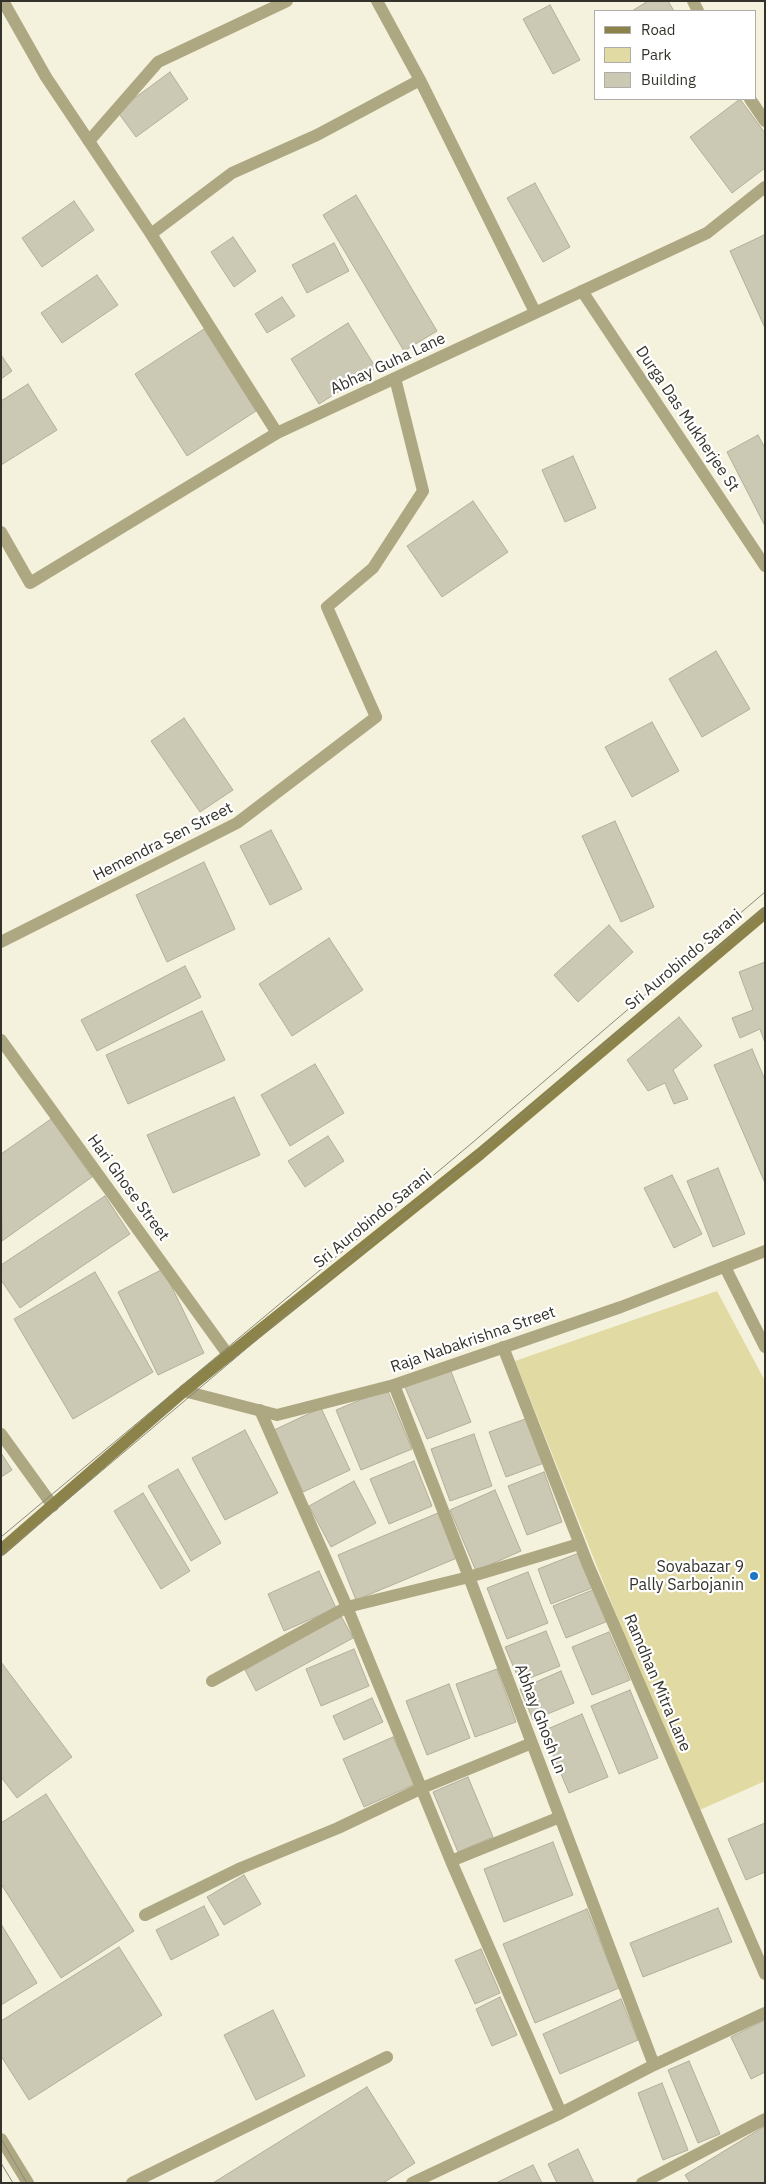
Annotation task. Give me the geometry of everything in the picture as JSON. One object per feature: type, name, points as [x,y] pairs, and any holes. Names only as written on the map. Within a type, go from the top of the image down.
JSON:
[{"type":"main road","name":"Sri Aurobindo Sarani","points":[[1,1550],[184,1391],[480,1154],[765,914]]},
{"type":"street","points":[[3,1],[46,77],[151,234],[277,433]]},
{"type":"street","points":[[89,141],[158,62],[286,1]]},
{"type":"street","points":[[377,1],[420,80],[535,312]]},
{"type":"street","points":[[151,234],[232,173],[317,135],[420,80]]},
{"type":"street","points":[[751,100],[765,121]]},
{"type":"street","name":"Abhay Guha Lane","points":[[1,532],[30,583],[277,433],[707,233],[765,188]]},
{"type":"street","name":"Durga Das Mukherjee St","points":[[582,290],[765,566]]},
{"type":"street","name":"Hemendra Sen Street","points":[[1,942],[237,823],[376,717],[327,607],[373,568],[423,491],[395,378]]},
{"type":"street","name":"Hari Ghose Street","points":[[1,1040],[229,1356]]},
{"type":"street","name":"Raja Nabakrishna Street","points":[[184,1391],[278,1415],[394,1385],[621,1307],[765,1251]]},
{"type":"street","points":[[725,1267],[765,1347]]},
{"type":"street","name":"Ramdhan Mitra Lane","points":[[503,1348],[579,1544],[765,1974]]},
{"type":"street","name":"Abhay Ghosh Ln","points":[[394,1385],[469,1576],[654,2065]]},
{"type":"street","points":[[260,1410],[347,1607],[451,1861],[561,2113]]},
{"type":"street","points":[[1,1434],[52,1506]]},
{"type":"street","points":[[212,1681],[347,1607],[469,1576],[579,1544]]},
{"type":"street","points":[[145,1914],[241,1868],[338,1828],[422,1788],[532,1743]]},
{"type":"street","points":[[451,1861],[560,1817]]},
{"type":"street","points":[[412,2183],[561,2113],[654,2065],[765,2013]]},
{"type":"street","points":[[132,2183],[388,2057]]},
{"type":"street","points":[[642,2183],[765,2119]]},
{"type":"street","points":[[1,2139],[28,2183]]},
{"type":"green space","points":[[717,1291],[765,1381],[765,1781],[695,1812],[515,1361]]},
{"type":"building","points":[[648,1],[668,1],[673,10],[634,10]]},
{"type":"building","points":[[550,5],[580,60],[553,74],[523,19]]},
{"type":"building","points":[[170,72],[188,99],[136,137],[117,111]]},
{"type":"building","points":[[741,100],[765,133],[765,168],[732,193],[690,137]]},
{"type":"building","points":[[535,183],[570,247],[543,262],[507,198]]},
{"type":"building","points":[[356,195],[437,331],[404,351],[323,215]]},
{"type":"building","points":[[74,201],[94,230],[42,267],[22,238]]},
{"type":"building","points":[[765,236],[765,328],[730,251]]},
{"type":"building","points":[[233,237],[256,271],[234,287],[211,252]]},
{"type":"building","points":[[334,243],[349,271],[307,293],[292,265]]},
{"type":"building","points":[[97,275],[118,305],[62,343],[41,313]]},
{"type":"building","points":[[282,297],[295,316],[267,333],[255,314]]},
{"type":"building","points":[[348,323],[376,368],[319,404],[291,359]]},
{"type":"building","points":[[204,329],[256,411],[187,456],[135,374]]},
{"type":"building","points":[[1,355],[12,371],[1,379]]},
{"type":"building","points":[[28,384],[57,430],[1,465],[1,401]]},
{"type":"building","points":[[758,435],[765,448],[765,526],[727,452]]},
{"type":"building","points":[[573,456],[596,508],[565,522],[542,470]]},
{"type":"building","points":[[473,501],[508,552],[442,597],[407,546]]},
{"type":"building","points":[[716,651],[750,709],[702,737],[669,679]]},
{"type":"building","points":[[184,718],[233,790],[200,812],[151,741]]},
{"type":"building","points":[[652,722],[679,771],[632,797],[605,747]]},
{"type":"building","points":[[615,821],[654,907],[621,922],[582,836]]},
{"type":"building","points":[[271,830],[302,889],[270,905],[240,846]]},
{"type":"building","points":[[204,862],[235,929],[167,962],[136,895]]},
{"type":"building","points":[[609,925],[633,952],[578,1002],[554,975]]},
{"type":"building","points":[[329,938],[363,990],[292,1036],[259,984]]},
{"type":"building","points":[[765,962],[765,1043],[760,1029],[740,1038],[732,1018],[753,1010],[739,972]]},
{"type":"building","points":[[185,966],[201,997],[97,1051],[81,1020]]},
{"type":"building","points":[[202,1011],[225,1060],[128,1104],[106,1055]]},
{"type":"building","points":[[679,1017],[702,1046],[673,1070],[688,1099],[674,1104],[665,1083],[648,1091],[627,1060]]},
{"type":"building","points":[[752,1049],[765,1080],[765,1183],[714,1065]]},
{"type":"building","points":[[315,1064],[344,1113],[290,1146],[261,1095]]},
{"type":"building","points":[[234,1097],[260,1155],[173,1193],[147,1135]]},
{"type":"building","points":[[51,1119],[92,1177],[2,1241],[1,1154]]},
{"type":"building","points":[[328,1136],[344,1161],[305,1187],[288,1161]]},
{"type":"building","points":[[718,1168],[745,1234],[713,1247],[687,1181]]},
{"type":"building","points":[[672,1175],[702,1234],[674,1248],[644,1188]]},
{"type":"building","points":[[105,1196],[130,1234],[20,1308],[1,1280],[1,1265]]},
{"type":"building","points":[[163,1269],[204,1353],[158,1375],[118,1292]]},
{"type":"building","points":[[95,1272],[153,1372],[73,1419],[14,1319]]},
{"type":"building","points":[[450,1369],[471,1422],[427,1439],[405,1387]]},
{"type":"building","points":[[387,1389],[412,1449],[361,1470],[336,1410]]},
{"type":"building","points":[[321,1408],[350,1470],[303,1492],[274,1430]]},
{"type":"building","points":[[528,1418],[544,1463],[506,1477],[489,1432]]},
{"type":"building","points":[[245,1430],[278,1493],[225,1520],[192,1458]]},
{"type":"building","points":[[474,1434],[492,1486],[450,1501],[431,1449]]},
{"type":"building","points":[[1,1453],[12,1470],[1,1477]]},
{"type":"building","points":[[414,1461],[432,1506],[389,1524],[370,1479]]},
{"type":"building","points":[[178,1469],[221,1543],[191,1561],[148,1486]]},
{"type":"building","points":[[544,1472],[562,1522],[527,1535],[508,1486]]},
{"type":"building","points":[[354,1481],[376,1523],[331,1547],[309,1506]]},
{"type":"building","points":[[495,1490],[521,1551],[476,1571],[450,1510]]},
{"type":"building","points":[[143,1493],[190,1571],[161,1589],[114,1511]]},
{"type":"building","points":[[438,1513],[457,1558],[356,1600],[338,1555]]},
{"type":"building","points":[[579,1553],[592,1588],[551,1604],[538,1569]]},
{"type":"building","points":[[319,1571],[336,1608],[284,1631],[268,1594]]},
{"type":"building","points":[[528,1572],[548,1623],[507,1639],[487,1588]]},
{"type":"building","points":[[595,1589],[608,1621],[566,1638],[553,1606]]},
{"type":"building","points":[[341,1616],[353,1638],[256,1691],[245,1670]]},
{"type":"building","points":[[546,1631],[560,1666],[520,1682],[505,1647]]},
{"type":"building","points":[[609,1632],[630,1680],[592,1695],[572,1647]]},
{"type":"building","points":[[354,1649],[369,1686],[321,1706],[306,1669]]},
{"type":"building","points":[[1,1662],[72,1757],[17,1798],[1,1777]]},
{"type":"building","points":[[497,1669],[516,1722],[475,1737],[456,1684]]},
{"type":"building","points":[[561,1671],[574,1703],[533,1720],[520,1689]]},
{"type":"building","points":[[449,1684],[470,1738],[427,1755],[406,1701]]},
{"type":"building","points":[[630,1690],[658,1758],[619,1774],[591,1706]]},
{"type":"building","points":[[372,1698],[383,1722],[344,1740],[333,1716]]},
{"type":"building","points":[[582,1714],[608,1777],[569,1793],[543,1731]]},
{"type":"building","points":[[393,1737],[415,1784],[364,1807],[343,1759]]},
{"type":"building","points":[[468,1777],[493,1837],[458,1852],[433,1792]]},
{"type":"building","points":[[46,1794],[134,1931],[61,1978],[1,1884],[1,1823]]},
{"type":"building","points":[[765,1823],[765,1872],[746,1880],[728,1839]]},
{"type":"building","points":[[553,1842],[573,1895],[504,1922],[484,1869]]},
{"type":"building","points":[[244,1875],[261,1904],[224,1925],[207,1897]]},
{"type":"building","points":[[204,1906],[219,1935],[171,1960],[156,1930]]},
{"type":"building","points":[[718,1908],[732,1942],[643,1977],[630,1943]]},
{"type":"building","points":[[587,1909],[619,1988],[535,2023],[503,1944]]},
{"type":"building","points":[[1,1924],[37,1983],[1,2005]]},
{"type":"building","points":[[119,1947],[162,2015],[29,2100],[1,2056],[1,2021]]},
{"type":"building","points":[[481,1949],[500,1993],[475,2004],[455,1960]]},
{"type":"building","points":[[500,1997],[517,2035],[492,2046],[476,2009]]},
{"type":"building","points":[[621,1999],[638,2040],[560,2074],[543,2034]]},
{"type":"building","points":[[273,2010],[305,2076],[256,2100],[224,2035]]},
{"type":"building","points":[[765,2020],[765,2072],[751,2079],[731,2037]]},
{"type":"building","points":[[689,2061],[720,2134],[698,2143],[668,2070]]},
{"type":"building","points":[[662,2083],[688,2150],[663,2160],[638,2093]]},
{"type":"building","points":[[367,2087],[415,2163],[383,2183],[213,2183]]},
{"type":"building","points":[[765,2126],[765,2183],[690,2183],[685,2175]]},
{"type":"building","points":[[578,2149],[594,2183],[557,2183],[548,2164]]},
{"type":"building","points":[[533,2165],[542,2183],[496,2183]]},
{"type":"tram line","points":[[1,1537],[472,1143],[765,892]]},
{"type":"tram line","points":[[1,1556],[765,908]]},
{"type":"tram line","points":[[1,2139],[27,2183]]},
{"type":"tram line","points":[[1,2163],[13,2183]]},
{"type":"place","name":"Sovabazar 9 Pally Sarbojanin","points":[[754,1576]]}]
